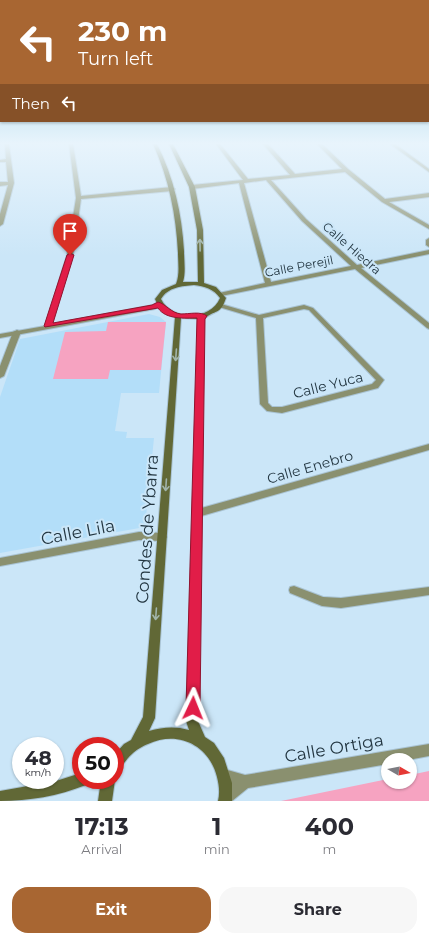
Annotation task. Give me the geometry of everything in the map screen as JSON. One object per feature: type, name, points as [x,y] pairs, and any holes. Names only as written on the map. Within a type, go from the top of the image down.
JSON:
[{"type":"main road","points":[[170,181],[180,231],[182,277],[179,284]]},
{"type":"main road","points":[[189,181],[192,187],[200,230],[201,284]]},
{"type":"main road","points":[[179,284],[201,284],[209,286],[221,294],[221,306],[210,313],[203,316],[178,316],[162,309],[158,304],[160,294],[171,287],[179,284]]},
{"type":"main road","name":"Condes de Ybarra","points":[[137,740],[149,718],[178,316]]},
{"type":"main road","points":[[200,741],[192,721],[198,513],[201,319],[203,316]]},
{"type":"main road","points":[[124,751],[137,740],[152,734],[169,731],[186,734],[200,741],[211,750],[219,762],[224,776],[226,799]]},
{"type":"main road","points":[[0,798],[56,788],[72,783]]},
{"type":"main road","points":[[105,801],[107,789]]},
{"type":"street","points":[[48,326],[70,255],[79,198],[77,181]]},
{"type":"street","points":[[192,187],[241,181]]},
{"type":"street","points":[[244,181],[268,283]]},
{"type":"street","name":"Calle Hiedra","points":[[270,181],[304,220],[355,266],[429,327]]},
{"type":"street","points":[[360,181],[384,201],[429,227]]},
{"type":"street","points":[[0,184],[11,183],[2,211],[0,224]]},
{"type":"street","points":[[79,198],[172,189]]},
{"type":"street","points":[[384,201],[429,195]]},
{"type":"street","points":[[429,240],[429,245]]},
{"type":"street","name":"Calle Perejil","points":[[221,294],[268,283],[429,252]]},
{"type":"street","points":[[0,336],[155,307],[158,304]]},
{"type":"street","name":"Calle Yuca","points":[[221,306],[259,317],[304,307],[311,309],[380,380],[375,386],[282,410],[270,409],[264,404],[259,317]]},
{"type":"street","points":[[0,376],[17,332]]},
{"type":"street","name":"Calle Enebro","points":[[198,513],[429,447]]},
{"type":"street","name":"Calle Lila","points":[[0,562],[139,536],[162,537]]},
{"type":"street","points":[[294,590],[322,601],[341,603],[429,591]]},
{"type":"street","name":"Calle Ortiga","points":[[224,776],[246,782],[429,750]]},
{"type":"street","name":"Calle Ortiga","points":[[226,799],[246,782]]},
{"type":"shaded area","points":[[149,314],[160,317],[166,322],[159,393],[121,393],[115,431],[127,432],[126,438],[154,438],[145,527],[0,553],[0,397],[20,339]]},
{"type":"shaded area","points":[[108,322],[166,322],[161,370],[110,370],[108,379],[53,379],[65,332],[106,331]]},
{"type":"shaded area","points":[[429,771],[429,801],[281,801],[381,780],[381,789],[417,789],[417,774]]},
{"type":"route","points":[[70,255],[48,326],[155,307],[158,304],[162,309],[178,316],[203,316],[201,319],[193,708]]}]
